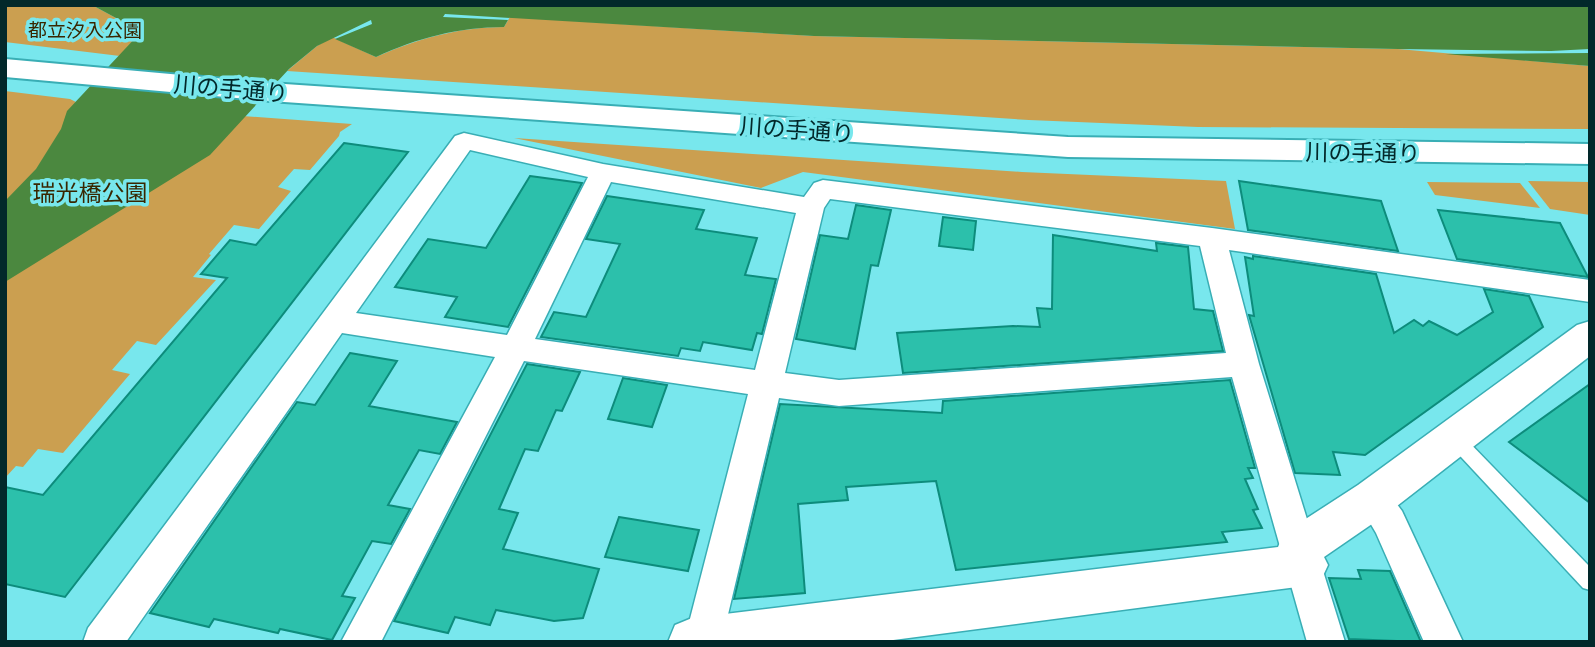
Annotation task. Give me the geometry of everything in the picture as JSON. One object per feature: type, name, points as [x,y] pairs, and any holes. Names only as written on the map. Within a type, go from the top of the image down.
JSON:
[{"type":"main road","name":"川の手通り","points":[[14,69],[270,92],[1068,147],[1590,154]]},
{"type":"street","points":[[102,642],[464,141],[603,172],[811,206]]},
{"type":"street","points":[[360,642],[515,348],[603,172]]},
{"type":"street","points":[[1590,291],[1212,238],[823,189],[811,206],[697,641],[1302,556],[1590,335]]},
{"type":"street","points":[[1212,238],[1244,364],[1326,642]]},
{"type":"street","points":[[335,321],[765,385],[839,393],[1244,364]]},
{"type":"street","points":[[1373,499],[1390,522],[1444,642]]},
{"type":"lane","points":[[1454,438],[1590,581]]},
{"type":"green space","name":"都立汐入公園","points":[[5,5],[92,5],[129,25],[143,18],[138,35],[120,56],[5,42]]},
{"type":"green space","points":[[510,17],[814,36],[1398,49],[1590,66],[1590,129],[1198,127],[1029,120],[287,71],[332,37],[376,57],[438,35],[504,27]]},
{"type":"green space","name":"瑞光橋公園","points":[[5,91],[70,99],[80,104],[352,124],[340,132],[310,170],[294,169],[278,187],[291,191],[259,229],[234,225],[193,277],[216,280],[156,345],[137,341],[112,370],[130,374],[63,453],[38,449],[23,467],[16,466],[5,478]]},
{"type":"green space","points":[[514,138],[1022,172],[1226,181],[1235,229],[803,172],[761,188]]},
{"type":"green space","points":[[1528,181],[1590,182],[1590,215],[1550,209]]},
{"type":"green space","points":[[1427,182],[1520,183],[1540,208],[1435,195]]},
{"type":"shaded area","points":[[92,5],[1590,5],[1590,49],[1398,49],[814,36],[445,14],[443,17],[508,20],[504,27],[438,35],[376,57],[335,39],[372,24],[371,20],[317,46],[289,69],[210,155],[5,282],[5,201],[36,169],[61,129],[67,111],[138,35],[143,20],[129,25]]},
{"type":"shaded area","points":[[1590,53],[1590,66],[1445,54]]},
{"type":"building","points":[[344,143],[408,152],[65,597],[5,584],[5,487],[43,495],[227,278],[201,274],[230,240],[256,245]]},
{"type":"building","points":[[530,176],[582,183],[508,327],[445,317],[457,297],[395,287],[428,239],[486,248]]},
{"type":"building","points":[[1239,181],[1381,201],[1398,251],[1248,230]]},
{"type":"building","points":[[607,196],[704,210],[696,229],[757,238],[745,275],[776,279],[762,334],[757,333],[752,350],[703,342],[700,351],[681,348],[678,356],[541,337],[554,312],[586,317],[620,244],[586,239]]},
{"type":"building","points":[[856,205],[891,210],[878,266],[871,265],[855,349],[796,339],[820,235],[848,239]]},
{"type":"building","points":[[1438,210],[1560,223],[1588,277],[1457,259]]},
{"type":"building","points":[[943,217],[976,221],[973,250],[939,246]]},
{"type":"building","points":[[1053,235],[1157,251],[1156,243],[1188,247],[1194,309],[1213,311],[1223,351],[903,373],[897,333],[1013,326],[1040,327],[1037,308],[1052,309]]},
{"type":"building","points":[[1253,256],[1376,274],[1394,333],[1414,320],[1423,326],[1429,321],[1457,335],[1493,312],[1484,289],[1529,296],[1543,327],[1365,455],[1333,452],[1340,475],[1295,473],[1249,315],[1254,316],[1245,257],[1253,259]]},
{"type":"building","points":[[350,353],[397,361],[369,406],[457,422],[440,454],[419,450],[388,505],[410,509],[391,544],[372,541],[342,596],[355,598],[332,640],[280,629],[278,633],[214,619],[209,627],[150,613],[297,402],[315,405]]},
{"type":"building","points":[[527,364],[580,372],[562,411],[556,410],[538,451],[525,449],[499,509],[518,513],[503,549],[599,569],[583,618],[554,621],[496,610],[490,625],[455,617],[448,633],[394,621]]},
{"type":"building","points":[[623,378],[667,385],[652,427],[608,419]]},
{"type":"building","points":[[1230,380],[1255,468],[1248,468],[1253,478],[1245,479],[1258,509],[1253,510],[1262,528],[1222,532],[1227,542],[956,570],[936,481],[846,487],[848,500],[798,504],[805,593],[734,599],[780,404],[942,413],[943,401]]},
{"type":"building","points":[[1590,384],[1590,503],[1509,442]]},
{"type":"building","points":[[619,517],[699,530],[688,571],[605,557]]},
{"type":"building","points":[[1358,570],[1390,571],[1421,642],[1349,639],[1329,578],[1361,579]]}]
